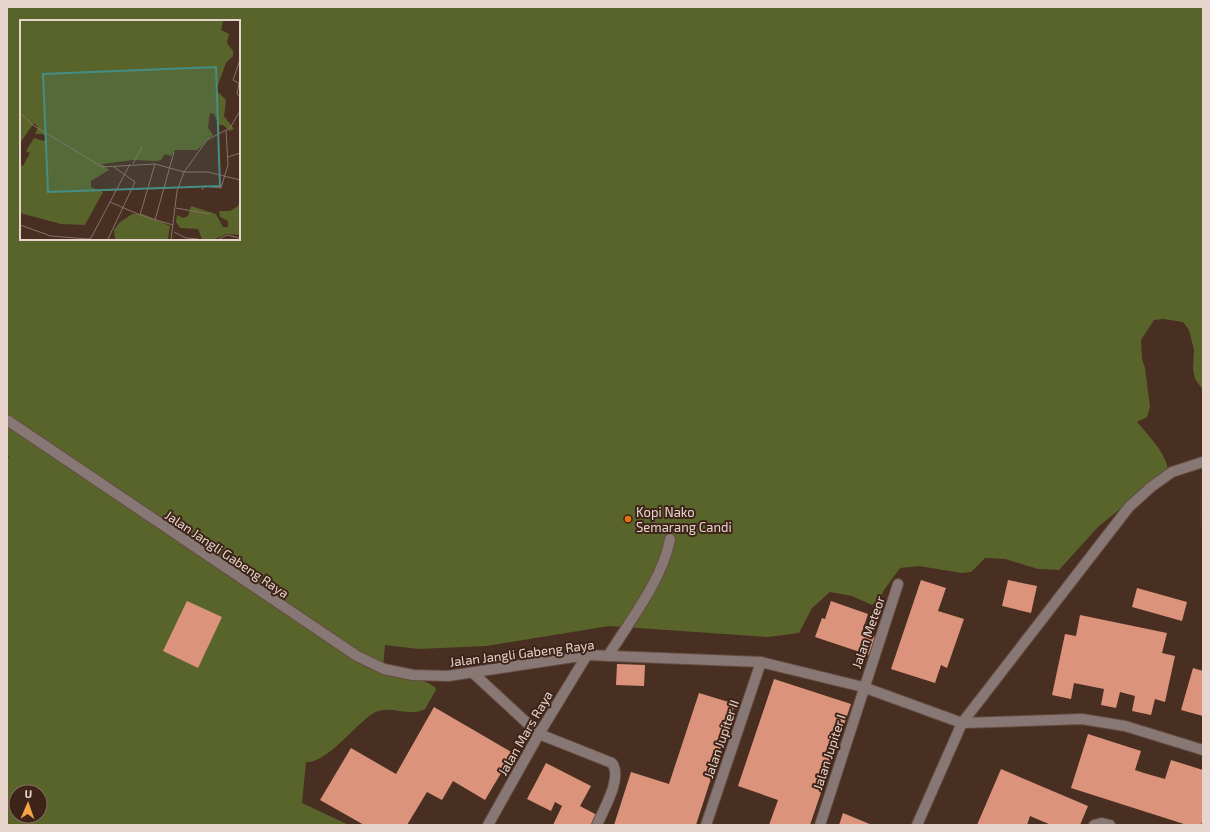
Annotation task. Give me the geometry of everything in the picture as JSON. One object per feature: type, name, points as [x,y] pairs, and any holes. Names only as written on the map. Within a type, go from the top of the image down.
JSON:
[{"type":"street","name":"Jalan Jangli Gabeng Raya","points":[[7,420],[357,656],[384,669],[413,675],[448,676],[473,674],[587,655],[761,662],[863,687],[962,723]]},
{"type":"street","points":[[916,825],[962,723],[1129,507],[1151,487],[1172,472],[1203,462]]},
{"type":"street","points":[[608,656],[651,587],[668,553],[670,539]]},
{"type":"street","name":"Jalan Meteor","points":[[863,687],[898,584]]},
{"type":"street","name":"Jalan Mars Raya","points":[[488,825],[539,734],[587,655]]},
{"type":"street","name":"Jalan Jupiter II","points":[[706,825],[761,662]]},
{"type":"street","points":[[473,674],[539,734],[612,763],[615,767],[616,779],[597,825]]},
{"type":"street","name":"Jalan Jupiter I","points":[[820,825],[863,687]]},
{"type":"street","points":[[962,723],[1082,719],[1125,726],[1203,750]]},
{"type":"street","points":[[1094,825],[1102,823],[1110,825]]},
{"type":"shaded area","points":[[1201,474],[1203,474],[1203,521],[1200,521]]},
{"type":"green space","points":[[7,7],[1203,7],[1203,390],[1195,379],[1193,369],[1194,350],[1189,330],[1183,322],[1163,319],[1154,320],[1141,340],[1142,359],[1145,368],[1150,407],[1147,417],[1137,422],[1151,438],[1164,457],[1168,470],[1098,527],[1059,570],[1038,569],[1005,559],[985,558],[971,572],[962,573],[919,566],[900,568],[884,590],[880,599],[872,605],[852,596],[830,592],[812,608],[799,633],[768,637],[609,626],[486,646],[418,649],[385,645],[383,667],[428,683],[435,687],[436,690],[425,709],[412,712],[391,710],[378,711],[365,719],[331,751],[314,761],[306,762],[302,803],[349,825],[7,825],[7,458],[9,457],[7,453]]},
{"type":"building","points":[[921,580],[946,588],[938,611],[964,619],[947,668],[941,665],[935,683],[891,669]]},
{"type":"building","points":[[1008,580],[1037,586],[1031,613],[1002,606]]},
{"type":"building","points":[[1137,588],[1187,602],[1182,621],[1132,607]]},
{"type":"building","points":[[187,601],[222,617],[198,668],[163,651]]},
{"type":"building","points":[[831,601],[868,614],[862,632],[875,637],[869,655],[815,637],[822,618],[825,619]]},
{"type":"building","points":[[1080,615],[1167,633],[1162,653],[1175,656],[1165,702],[1155,699],[1151,715],[1132,711],[1135,696],[1120,692],[1116,708],[1101,705],[1104,689],[1074,683],[1071,699],[1052,695],[1065,634],[1076,636]]},
{"type":"building","points":[[617,664],[645,665],[644,686],[616,685]]},
{"type":"building","points":[[1193,668],[1203,671],[1203,716],[1181,710]]},
{"type":"building","points":[[774,679],[851,704],[810,825],[769,825],[778,800],[738,786]]},
{"type":"building","points":[[699,693],[735,704],[696,825],[614,825],[631,772],[669,784]]},
{"type":"building","points":[[434,707],[513,753],[485,800],[453,781],[442,800],[427,792],[407,825],[364,825],[320,800],[351,748],[396,774]]},
{"type":"building","points":[[1088,734],[1141,751],[1135,770],[1144,773],[1165,779],[1171,760],[1203,770],[1203,818],[1201,825],[1187,825],[1071,788]]},
{"type":"building","points":[[546,763],[591,786],[580,806],[597,815],[592,825],[553,825],[562,806],[555,802],[551,811],[527,799]]},
{"type":"building","points":[[1001,769],[1088,806],[1080,825],[1051,825],[1030,816],[1027,825],[977,825]]},
{"type":"building","points":[[843,813],[872,825],[839,825]]},
{"type":"place","name":"Kopi Nako Semarang Candi","points":[[628,519]]}]
